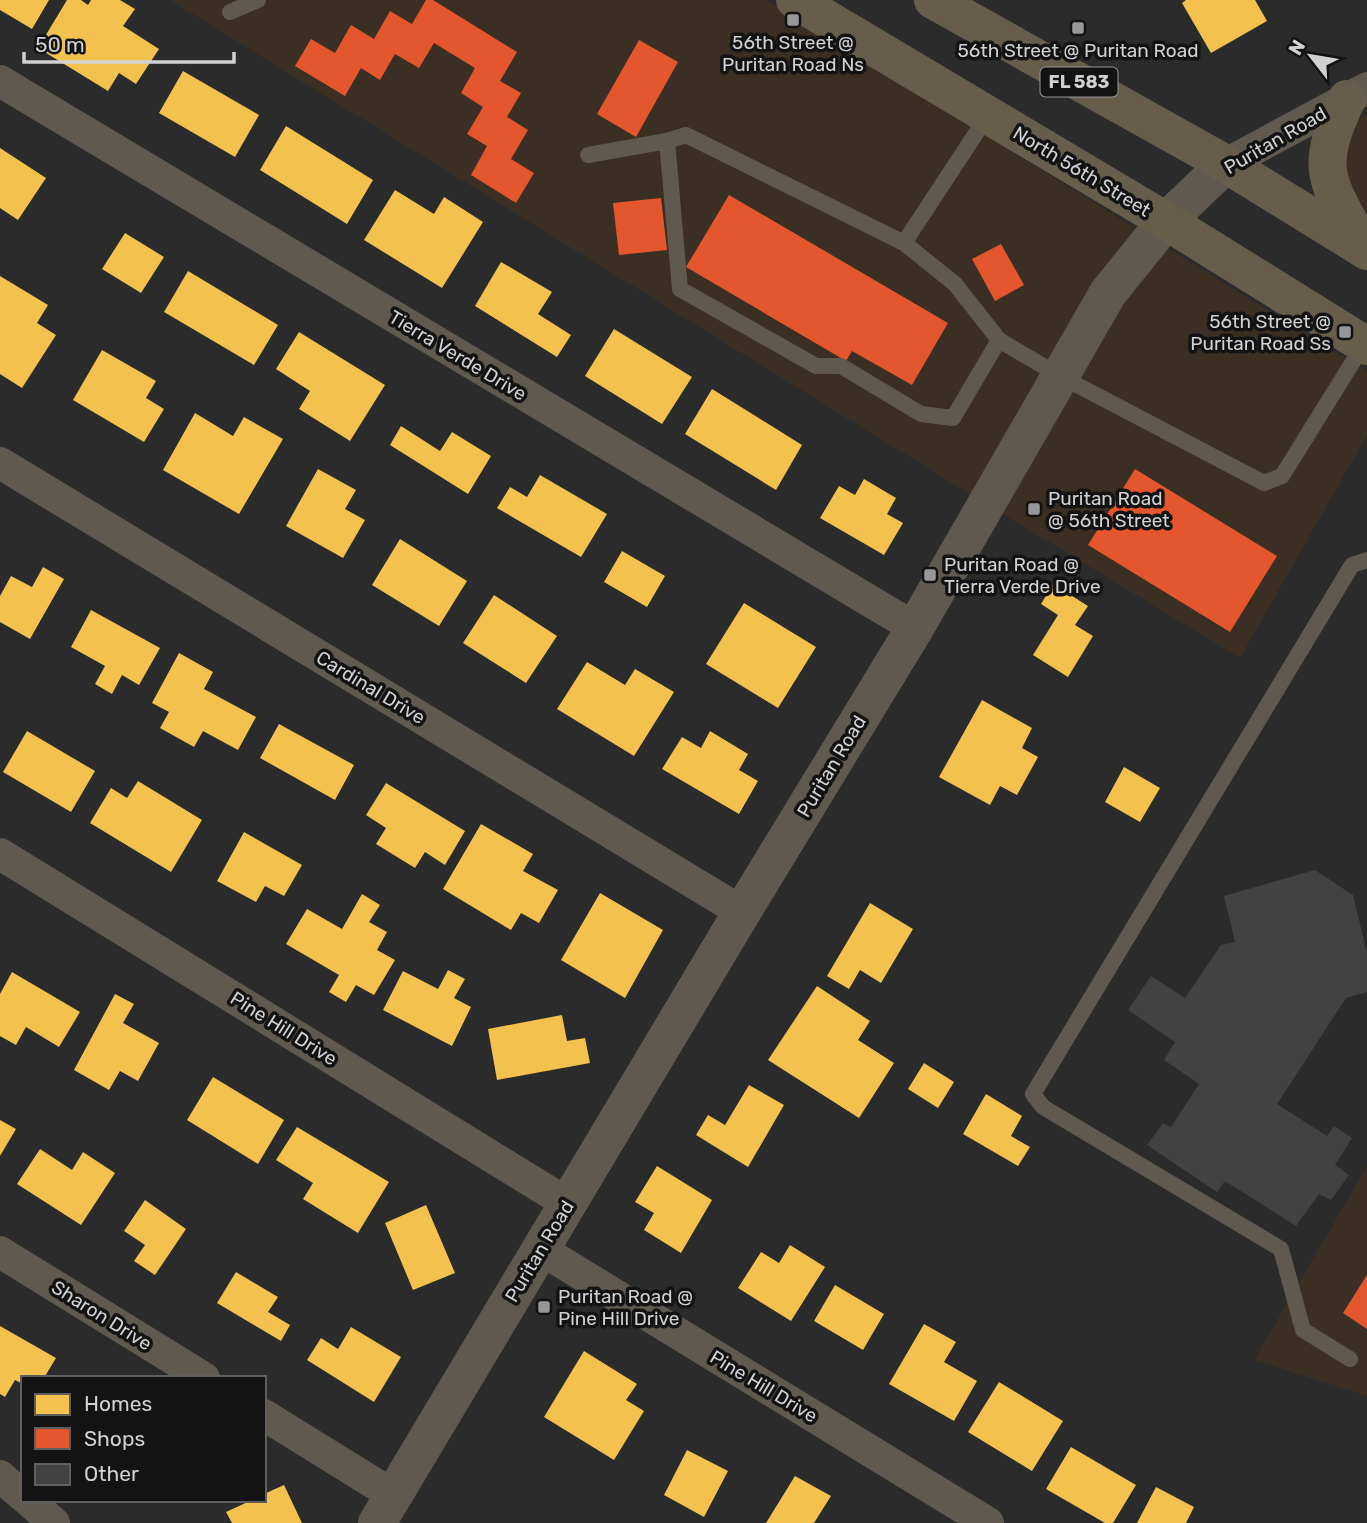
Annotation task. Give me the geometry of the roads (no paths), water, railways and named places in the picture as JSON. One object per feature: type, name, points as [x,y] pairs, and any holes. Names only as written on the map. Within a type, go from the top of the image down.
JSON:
[{"type":"main road","name":"North 56th Street","points":[[795,0],[1166,221],[1365,345]]},
{"type":"main road","name":"FL 583","points":[[933,0],[1226,164],[1365,249]]},
{"type":"main road","points":[[1357,94],[1331,132],[1325,163],[1334,193],[1365,249]]},
{"type":"street","name":"Tierra Verde Drive","points":[[0,81],[915,628]]},
{"type":"street","name":"Puritan Road","points":[[385,1509],[915,628],[1108,293],[1166,221],[1226,164],[1357,94]]},
{"type":"street","name":"Cardinal Drive","points":[[0,463],[742,912]]},
{"type":"street","name":"Pine Hill Drive","points":[[0,854],[568,1203]]},
{"type":"street","name":"Pine Hill Drive","points":[[540,1250],[988,1523]]},
{"type":"street","name":"Sharon Drive","points":[[0,1252],[201,1376]]},
{"type":"street","points":[[266,1417],[385,1509]]},
{"type":"street","points":[[0,1476],[21,1494]]},
{"type":"street","points":[[30,1502],[54,1523]]},
{"type":"lane","points":[[230,12],[258,0]]},
{"type":"lane","points":[[904,243],[988,115]]},
{"type":"lane","points":[[588,155],[686,135],[904,243],[955,284],[999,340],[1060,376],[1264,483],[1282,476],[1365,345]]},
{"type":"lane","points":[[667,141],[680,289],[816,366],[841,366],[921,414],[953,418],[999,340]]},
{"type":"lane","points":[[1350,1359],[1303,1330],[1282,1249],[1043,1107],[1033,1094],[1352,565],[1367,560]]},
{"type":"place","name":"56th Street @ Puritan Road Ns","points":[[793,20]]},
{"type":"place","name":"56th Street @ Puritan Road","points":[[1078,28]]},
{"type":"place","name":"56th Street @ Puritan Road Ss","points":[[1345,332]]},
{"type":"place","name":"Puritan Road @ 56th Street","points":[[1034,509]]},
{"type":"place","name":"Puritan Road @ Tierra Verde Drive","points":[[930,575]]},
{"type":"place","name":"Puritan Road @ Pine Hill Drive","points":[[544,1307]]}]
